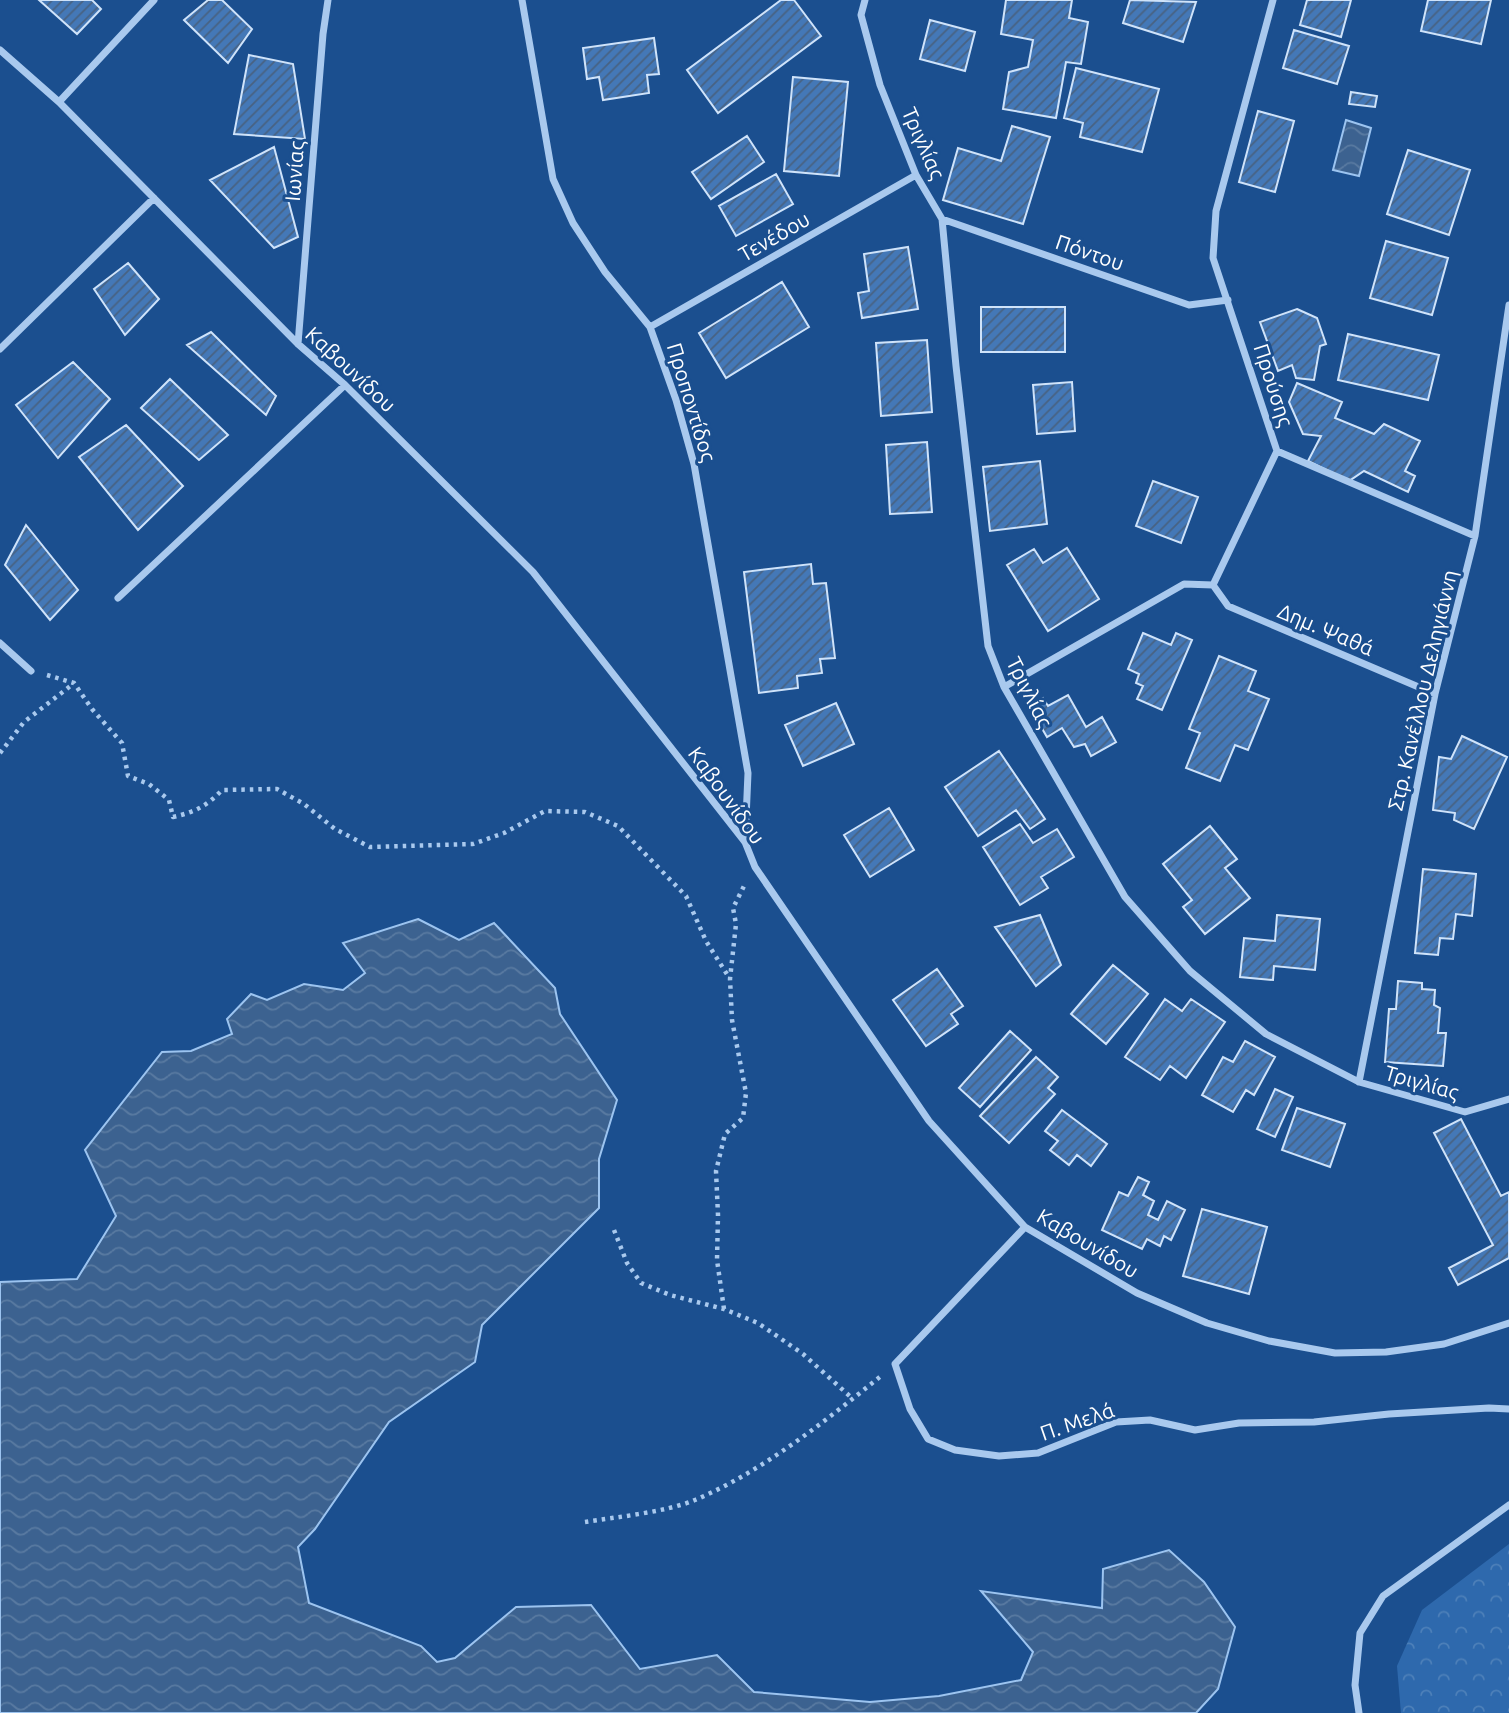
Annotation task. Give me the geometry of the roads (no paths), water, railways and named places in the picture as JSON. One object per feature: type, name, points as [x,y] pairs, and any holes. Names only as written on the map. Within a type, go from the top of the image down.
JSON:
[{"type":"street","points":[[59,102],[154,0]]},
{"type":"street","name":"Ιωνίας","points":[[298,344],[328,0]]},
{"type":"street","name":"Προποντίδος","points":[[522,0],[553,179],[573,223],[606,272],[650,327],[676,400],[694,464],[748,773],[745,842]]},
{"type":"street","name":"Τριγλίας","points":[[865,0],[861,15],[880,85],[916,174],[942,219],[957,380],[988,646],[1004,687],[1125,897],[1190,971],[1266,1034],[1359,1082],[1465,1112],[1509,1099]]},
{"type":"street","name":"Προύσης","points":[[1213,585],[1276,451],[1213,258],[1216,211],[1273,0]]},
{"type":"street","name":"Καβουνίδου","points":[[0,50],[59,102],[298,344],[345,385],[533,572],[745,842],[755,867],[929,1121],[1025,1227],[1137,1293],[1208,1323],[1269,1341],[1335,1353],[1386,1352],[1444,1344],[1509,1323]]},
{"type":"street","name":"Τενέδου","points":[[650,327],[916,174]]},
{"type":"street","points":[[0,349],[154,198]]},
{"type":"street","name":"Πόντου","points":[[942,219],[1189,304],[1228,300]]},
{"type":"street","name":"Στρ. Κανέλλου Δεληγιάννη","points":[[1359,1082],[1435,694],[1475,536],[1509,304]]},
{"type":"street","points":[[118,598],[345,385]]},
{"type":"street","points":[[1276,451],[1475,536]]},
{"type":"street","points":[[1004,687],[1184,584],[1213,585]]},
{"type":"street","name":"Δημ. Ψαθά","points":[[1213,585],[1228,606],[1435,694]]},
{"type":"street","points":[[0,643],[31,671]]},
{"type":"street","name":"Π. Μελά","points":[[1025,1227],[895,1364],[910,1409],[928,1438],[955,1450],[999,1456],[1038,1453],[1116,1422],[1150,1420],[1195,1430],[1239,1423],[1314,1422],[1389,1414],[1509,1409]]},
{"type":"street","points":[[1359,1713],[1355,1685],[1360,1633],[1383,1596],[1509,1505]]},
{"type":"water","points":[[1346,120],[1371,128],[1359,176],[1333,170]]},
{"type":"water","points":[[418,919],[459,940],[494,923],[555,988],[560,1014],[617,1100],[599,1159],[599,1208],[482,1325],[475,1362],[389,1422],[315,1529],[298,1547],[309,1603],[421,1646],[437,1662],[455,1658],[516,1607],[591,1605],[640,1669],[717,1655],[754,1692],[870,1702],[939,1696],[1021,1680],[1033,1652],[981,1591],[1102,1608],[1103,1569],[1169,1550],[1204,1582],[1235,1627],[1218,1689],[1196,1713],[0,1713],[0,1282],[77,1279],[116,1216],[85,1150],[162,1052],[191,1051],[232,1034],[227,1019],[251,994],[267,1000],[304,984],[343,990],[365,973],[343,943]]}]
